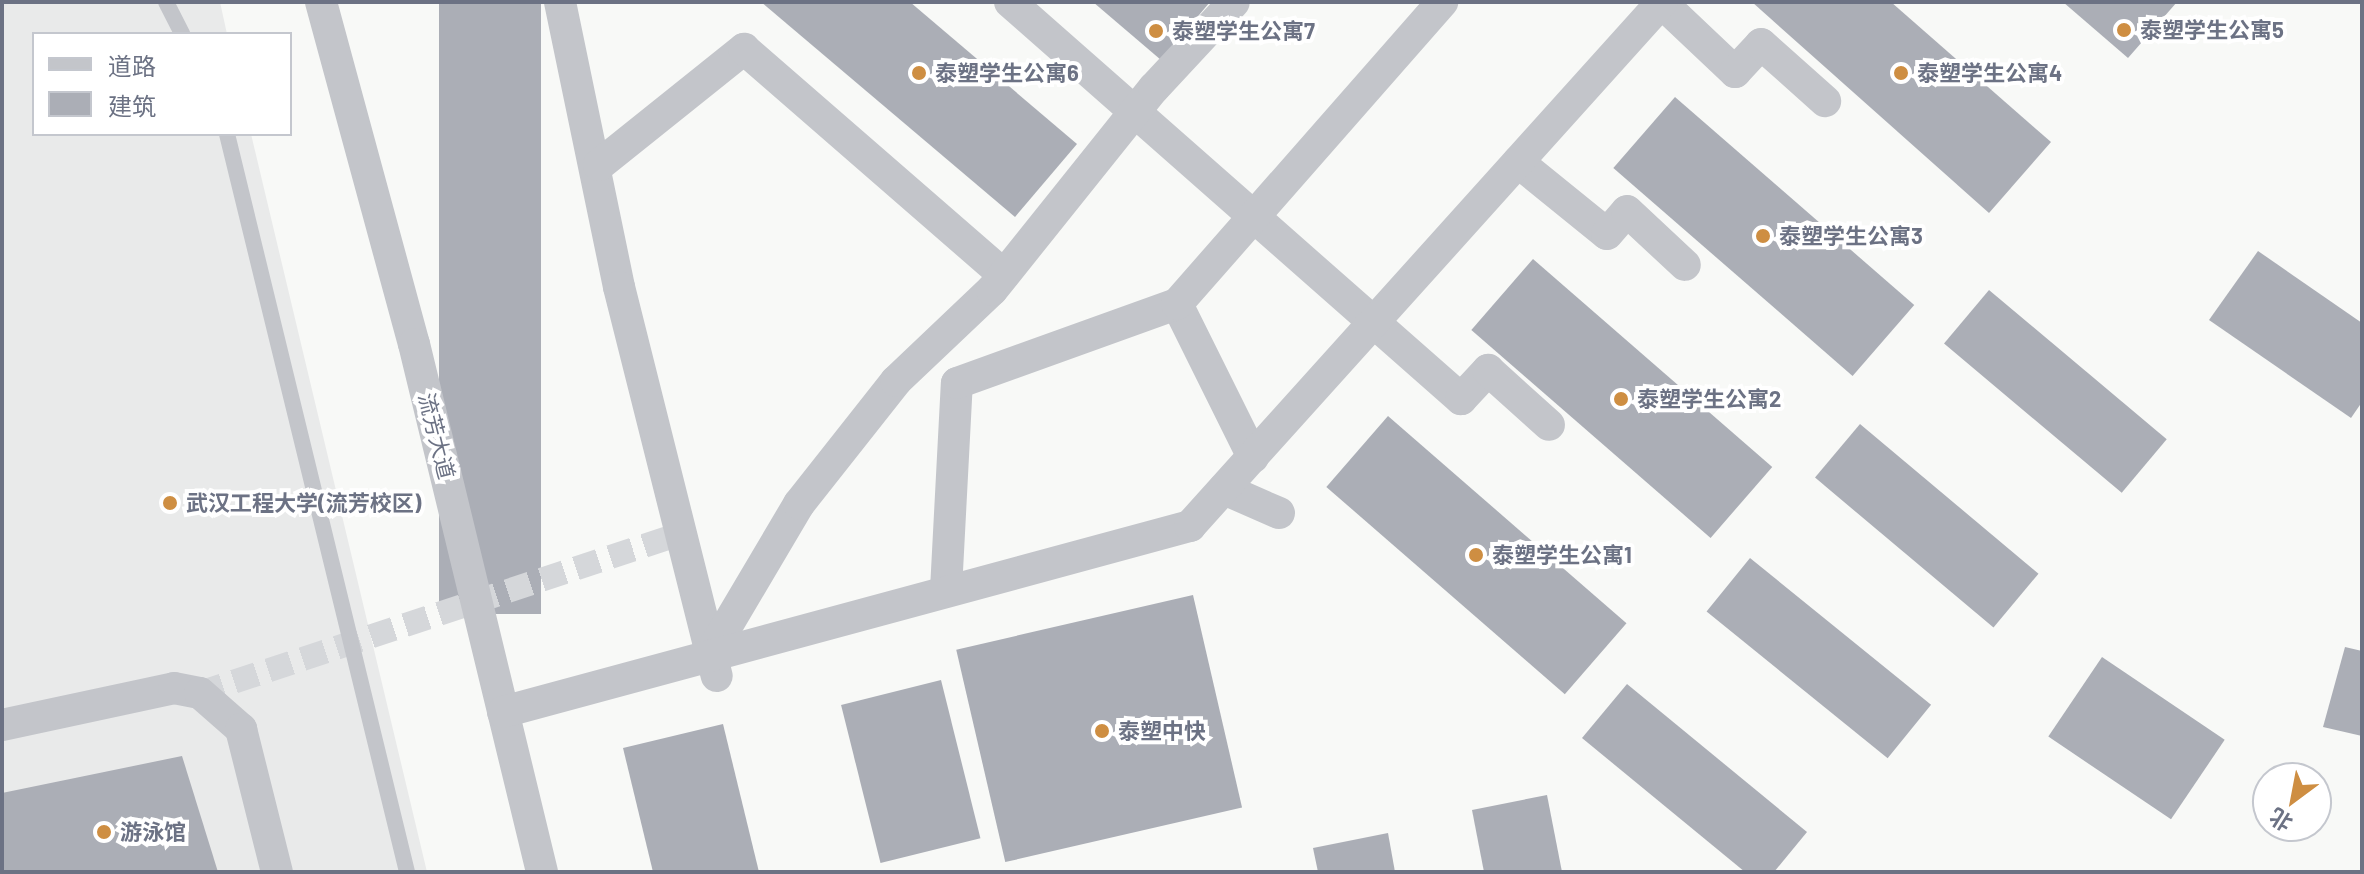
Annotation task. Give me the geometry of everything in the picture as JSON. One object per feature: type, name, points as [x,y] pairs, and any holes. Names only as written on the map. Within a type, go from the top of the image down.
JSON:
[{"type":"street","name":"流芳大道","points":[[321,2],[542,872]]},
{"type":"street","points":[[560,2],[575,88],[599,165],[619,287],[714,664]]},
{"type":"street","points":[[1010,2],[1372,324],[1461,399],[1488,370],[1549,425]]},
{"type":"street","points":[[714,664],[807,494],[896,381],[1004,275],[1135,113],[1234,2]]},
{"type":"street","points":[[946,590],[957,383],[1177,304],[1442,2]]},
{"type":"street","points":[[503,712],[714,664],[946,590],[1190,526],[1662,2],[1735,72],[1761,44],[1825,101]]},
{"type":"street","points":[[599,165],[744,49],[1004,275]]},
{"type":"street","points":[[1518,162],[1607,234],[1627,211],[1685,265]]},
{"type":"street","points":[[1177,304],[1253,457]]},
{"type":"street","points":[[1224,489],[1279,513]]},
{"type":"street","points":[[2,725],[174,688],[200,693],[241,729],[277,872]]},
{"type":"lane","points":[[166,2],[181,32]]},
{"type":"lane","points":[[227,136],[407,872]]},
{"type":"shaded area","name":"武汉工程大学(流芳校区)","points":[[2,2],[220,2],[227,32],[32,32],[32,136],[251,136],[427,872],[2,872]]},
{"type":"building","points":[[439,2],[541,2],[541,614],[439,614]]},
{"type":"building","name":"泰塑学生公寓6","points":[[761,2],[910,2],[1077,144],[1015,217]]},
{"type":"building","name":"泰塑学生公寓7","points":[[1093,2],[1210,2],[1161,60]]},
{"type":"building","name":"泰塑学生公寓4","points":[[1752,2],[1891,2],[2051,142],[1989,213]]},
{"type":"building","name":"泰塑学生公寓5","points":[[2063,2],[2177,2],[2128,58]]},
{"type":"building","name":"泰塑学生公寓3","points":[[1675,97],[1914,305],[1853,376],[1613,168]]},
{"type":"building","points":[[2258,251],[2362,323],[2362,402],[2351,418],[2209,320]]},
{"type":"building","name":"泰塑学生公寓2","points":[[1533,259],[1772,467],[1711,538],[1471,330]]},
{"type":"building","points":[[1989,290],[2167,439],[2122,493],[1944,344]]},
{"type":"building","name":"泰塑学生公寓1","points":[[1388,416],[1626,623],[1565,694],[1326,487]]},
{"type":"building","points":[[1860,424],[2038,574],[1993,627],[1815,478]]},
{"type":"building","points":[[1750,558],[1931,705],[1888,758],[1707,612]]},
{"type":"building","name":"泰塑中快","points":[[1193,595],[1242,807],[1005,862],[956,650]]},
{"type":"building","points":[[2345,647],[2362,651],[2362,736],[2323,727]]},
{"type":"building","points":[[2102,657],[2225,740],[2171,819],[2048,737]]},
{"type":"building","points":[[941,680],[980,838],[880,863],[841,705]]},
{"type":"building","points":[[1627,684],[1807,832],[1774,872],[1745,872],[1582,738]]},
{"type":"building","points":[[723,724],[759,872],[653,872],[623,748]]},
{"type":"building","name":"游泳馆","points":[[182,756],[218,872],[2,872],[2,793]]},
{"type":"building","points":[[1547,795],[1562,872],[1484,872],[1472,810]]},
{"type":"building","points":[[1388,833],[1395,872],[1318,872],[1313,848]]},
{"type":"tunnel","points":[[200,693],[680,534]]},
{"type":"place","name":"泰塑学生公寓5","points":[[2124,30]]},
{"type":"place","name":"泰塑学生公寓7","points":[[1156,31]]},
{"type":"place","name":"泰塑学生公寓6","points":[[919,73]]},
{"type":"place","name":"泰塑学生公寓4","points":[[1901,73]]},
{"type":"place","name":"泰塑学生公寓3","points":[[1763,236]]},
{"type":"place","name":"泰塑学生公寓2","points":[[1621,399]]},
{"type":"place","name":"武汉工程大学(流芳校区)","points":[[170,503]]},
{"type":"place","name":"泰塑学生公寓1","points":[[1476,555]]},
{"type":"place","name":"泰塑中快","points":[[1102,731]]},
{"type":"place","name":"游泳馆","points":[[104,832]]}]
